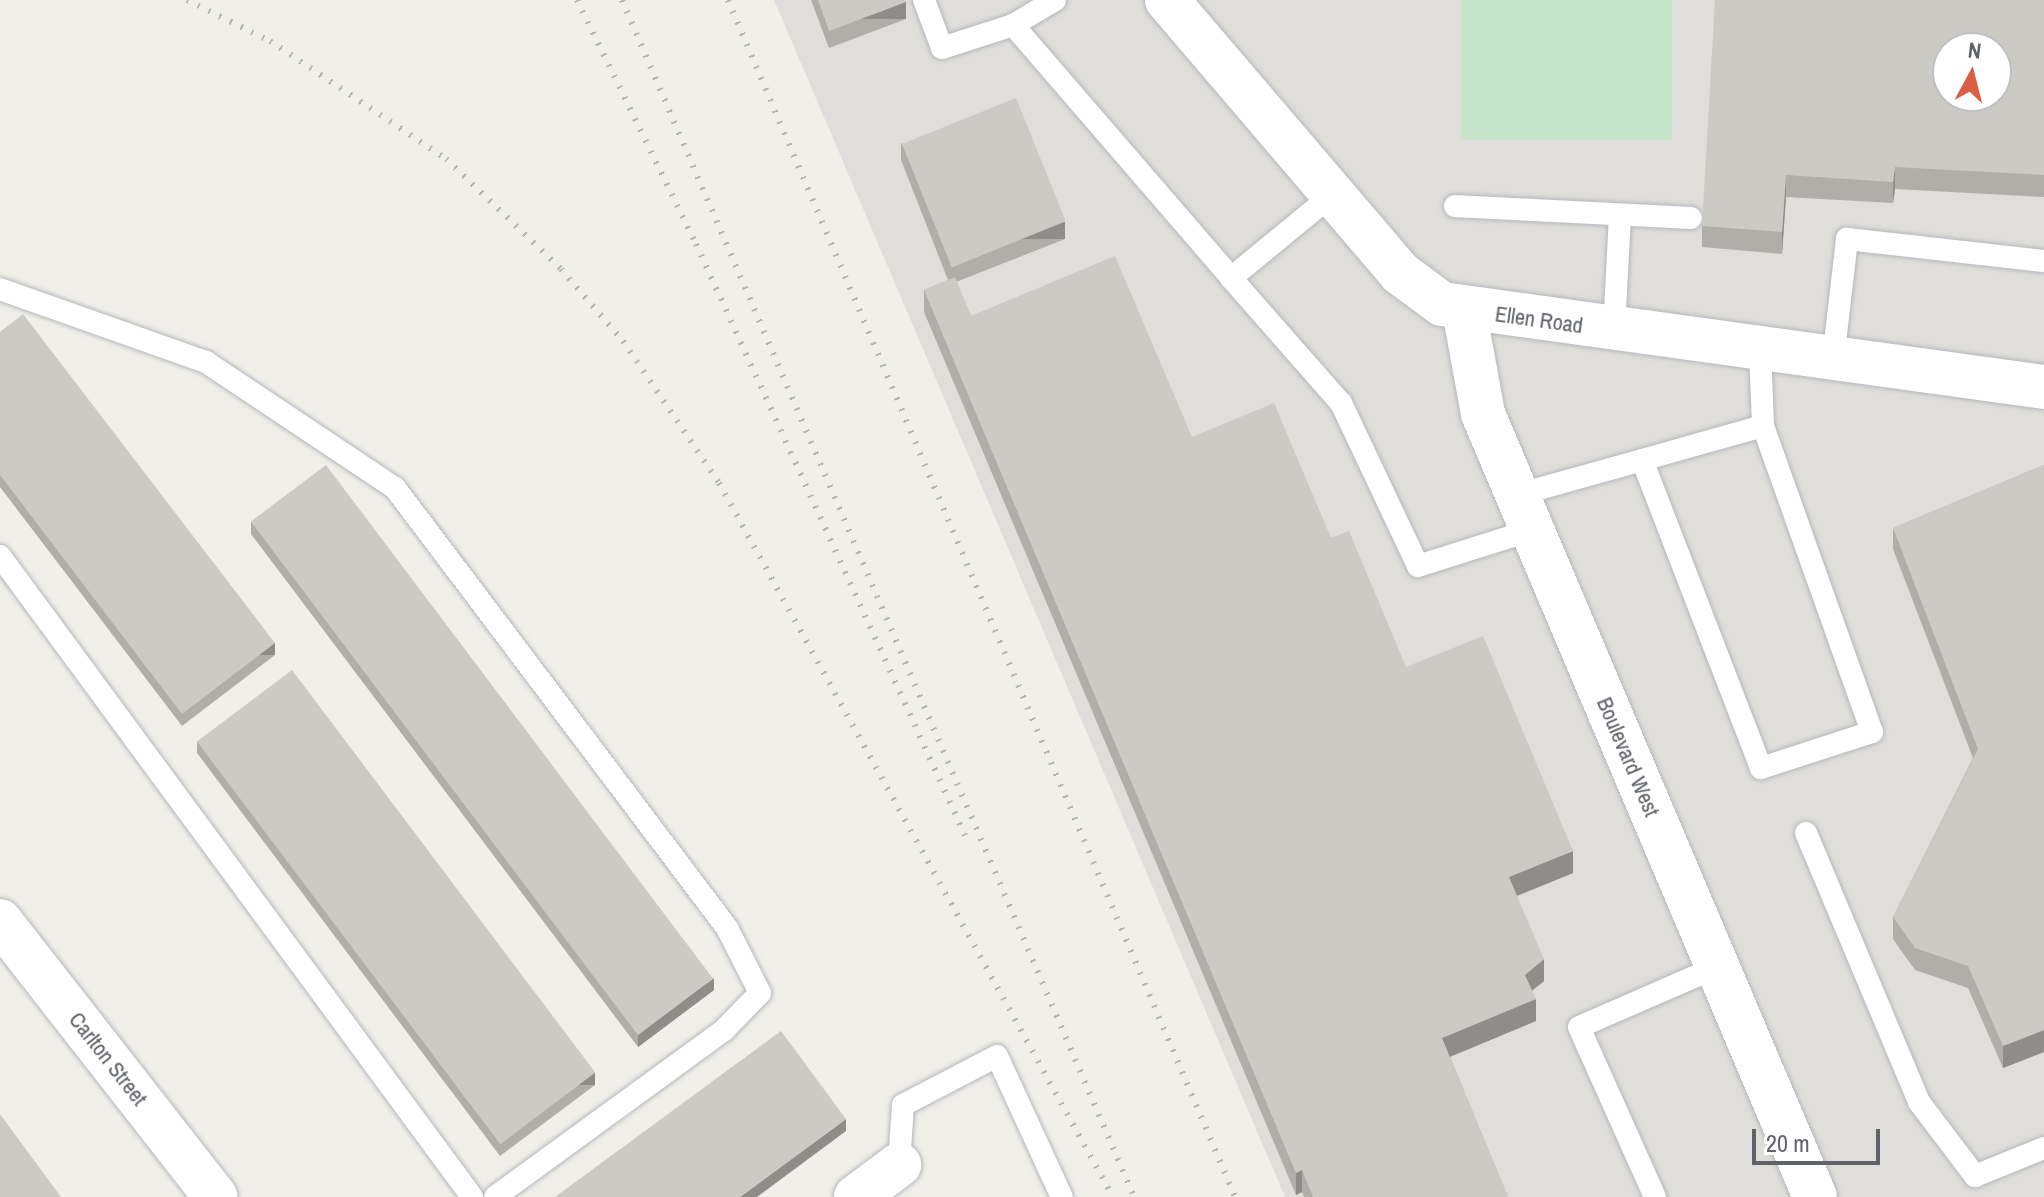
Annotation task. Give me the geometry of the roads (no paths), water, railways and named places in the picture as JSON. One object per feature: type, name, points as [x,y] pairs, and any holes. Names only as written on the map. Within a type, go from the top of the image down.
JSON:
[{"type":"street","name":"Ellen Road","points":[[1167,0],[1332,195],[1425,296],[1464,310],[2044,387]]},
{"type":"street","name":"Boulevard West","points":[[1464,310],[1483,414],[1815,1197]]},
{"type":"street","name":"Carlton Street","points":[[0,921],[216,1197]]},
{"type":"street","points":[[856,1197],[899,1165]]},
{"type":"lane","points":[[924,0],[942,48],[1013,25],[1055,0]]},
{"type":"lane","points":[[1013,25],[1341,403],[1418,566],[1524,513],[1642,460],[1763,426]]},
{"type":"lane","points":[[1231,278],[1332,195]]},
{"type":"lane","points":[[1455,206],[1691,218]]},
{"type":"lane","points":[[1614,330],[1620,215]]},
{"type":"lane","points":[[1833,359],[1847,239],[2044,261]]},
{"type":"lane","points":[[0,289],[206,362],[395,488],[727,928],[760,993],[724,1030],[495,1197]]},
{"type":"lane","points":[[1642,460],[1761,768],[1872,732],[1763,426],[1760,350]]},
{"type":"lane","points":[[0,556],[472,1197]]},
{"type":"lane","points":[[1806,833],[1919,1102],[1975,1176],[2044,1148]]},
{"type":"lane","points":[[1655,1197],[1579,1027],[1717,967]]},
{"type":"lane","points":[[899,1165],[903,1105],[997,1056],[1062,1197]]},
{"type":"railway","points":[[187,0],[270,41],[446,159],[561,269],[623,341],[719,483],[1113,1197]]},
{"type":"railway","points":[[577,0],[696,244],[967,840]]},
{"type":"railway","points":[[622,0],[1134,1197]]},
{"type":"railway","points":[[728,0],[1235,1197]]}]
